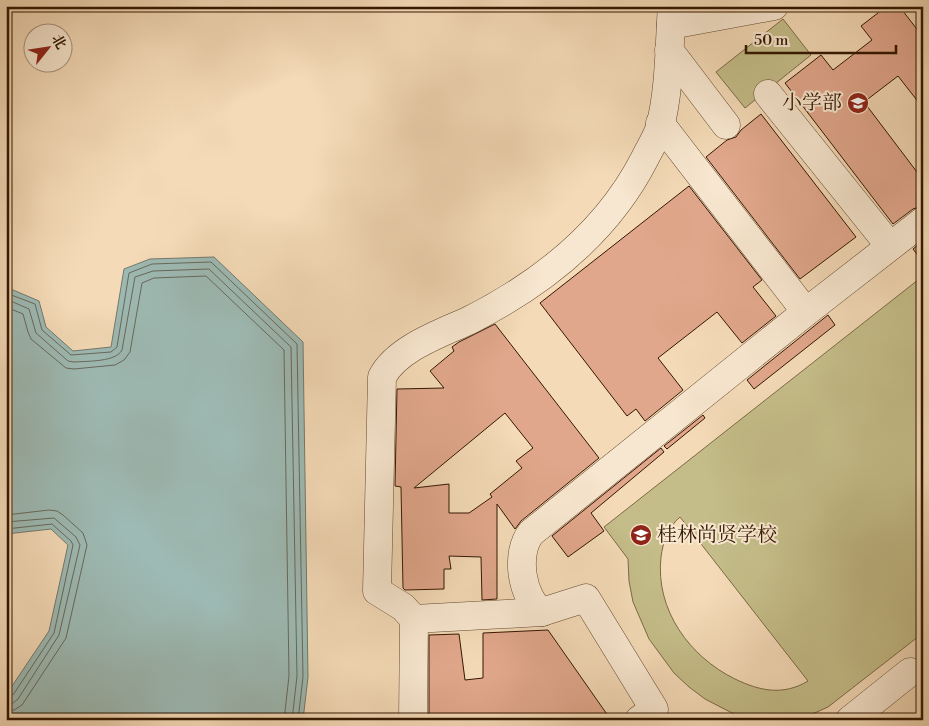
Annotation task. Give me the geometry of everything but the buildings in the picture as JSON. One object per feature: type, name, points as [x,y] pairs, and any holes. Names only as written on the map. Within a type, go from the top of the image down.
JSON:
[{"type":"lane","points":[[671,27],[774,6]]},
{"type":"lane","points":[[413,720],[414,619],[403,607],[377,591],[383,374],[403,354],[518,293],[569,256],[617,204],[634,180],[659,130],[665,105],[671,27]]},
{"type":"lane","points":[[671,27],[726,125]]},
{"type":"lane","points":[[768,94],[890,246]]},
{"type":"lane","points":[[660,123],[806,312]]},
{"type":"lane","points":[[542,612],[532,602],[528,594],[523,569],[524,548],[526,540],[531,533],[806,312],[923,222]]},
{"type":"lane","points":[[414,619],[542,612],[586,598],[652,716]]},
{"type":"lane","points":[[850,720],[910,672]]},
{"type":"shaded area","points":[[783,19],[811,55],[745,108],[716,72]]},
{"type":"shaded area","points":[[923,276],[923,633],[828,707],[799,720],[755,720],[736,715],[705,699],[689,687],[674,673],[649,639],[633,602],[629,581],[628,559],[604,527]],"holes":[[[680,517],[808,681],[790,689],[762,689],[735,679],[719,670],[690,645],[670,613],[661,577],[661,557],[665,540],[672,525]]]},
{"type":"water","points":[[214,257],[303,342],[308,677],[303,720],[6,720],[6,695],[49,631],[68,545],[51,529],[6,534],[6,287],[39,301],[46,327],[73,351],[111,347],[124,269],[150,259]]},
{"type":"place","name":"小学部","points":[[858,103]]},
{"type":"place","name":"桂林尚贤学校","points":[[641,535]]}]
